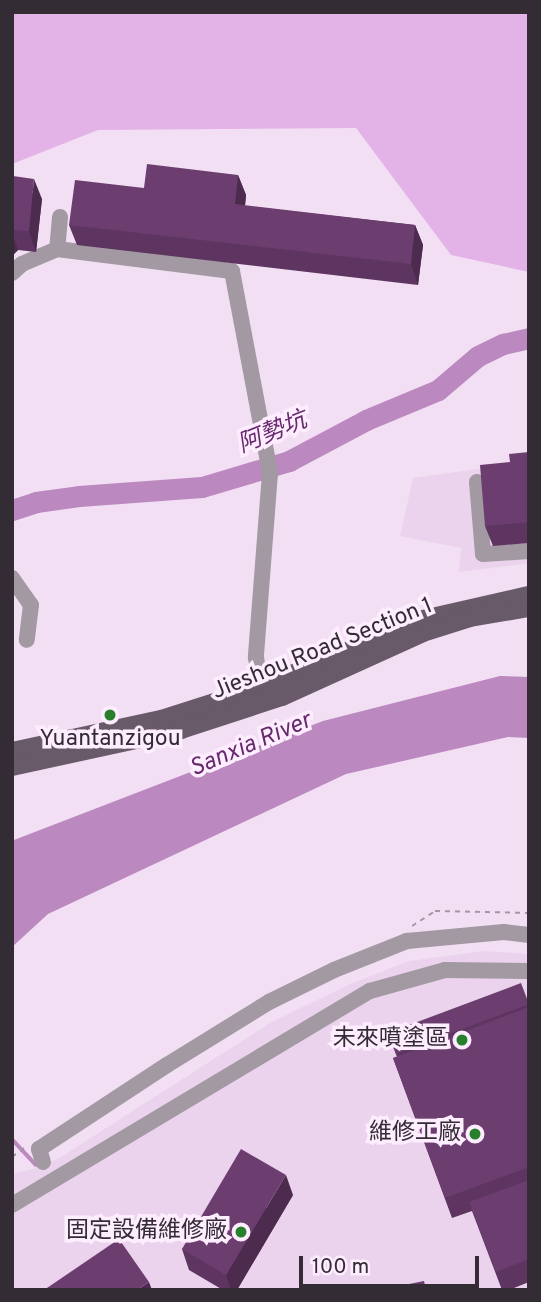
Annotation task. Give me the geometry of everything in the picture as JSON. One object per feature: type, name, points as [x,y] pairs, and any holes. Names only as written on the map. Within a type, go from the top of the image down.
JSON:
[{"type":"main road","name":"Jieshou Road Section 1","points":[[261,695],[423,619],[529,595]]},
{"type":"main road","name":"Jieshou Road Section 1","points":[[15,758],[261,695],[423,633],[470,618],[529,608]]},
{"type":"lane","points":[[57,249],[60,217]]},
{"type":"lane","points":[[12,273],[22,264],[57,249],[232,271],[269,466],[256,657],[261,695]]},
{"type":"lane","points":[[477,482],[484,554],[529,551]]},
{"type":"lane","points":[[12,578],[31,606],[27,640]]},
{"type":"lane","points":[[43,1162],[39,1149],[269,1002],[334,970],[407,941],[491,932],[529,935]]},
{"type":"lane","points":[[12,1205],[370,991],[445,970],[529,971]]},
{"type":"path","points":[[12,1157],[26,1147]]},
{"type":"shaded area","points":[[12,12],[529,12],[529,272],[451,255],[356,128],[98,130],[12,164]]},
{"type":"shaded area","points":[[529,462],[529,563],[459,572],[461,548],[400,536],[413,478]]},
{"type":"shaded area","points":[[500,676],[529,677],[529,738],[508,737],[346,774],[48,914],[12,947],[14,840],[323,721]]},
{"type":"shaded area","points":[[484,951],[529,954],[529,1290],[12,1290],[12,1174],[37,1168],[61,1157],[270,1023],[348,985],[409,961]]},
{"type":"building","points":[[147,164],[238,175],[235,204],[415,225],[411,264],[69,225],[75,180],[144,188]]},
{"type":"building","points":[[13,176],[34,179],[29,231],[12,230]]},
{"type":"building","points":[[529,452],[529,522],[485,526],[480,465],[510,462],[509,454]]},
{"type":"building","points":[[521,983],[529,1004],[396,1054],[388,1033]]},
{"type":"building","name":"維修工廠","points":[[529,1007],[529,1167],[445,1198],[393,1058]]},
{"type":"building","points":[[241,1149],[286,1175],[226,1275],[182,1249]]},
{"type":"building","points":[[529,1180],[529,1259],[496,1272],[469,1202]]},
{"type":"building","points":[[119,1239],[149,1282],[137,1290],[44,1290]]},
{"type":"building","points":[[424,1281],[426,1290],[379,1290]]},
{"type":"waterway","name":"阿勢坑","points":[[12,510],[36,502],[79,496],[202,487],[289,461],[366,420],[438,390],[478,356],[503,344],[529,338]]},
{"type":"waterway","points":[[12,1139],[36,1165]]},
{"type":"place","name":"Yuantanzigou","points":[[110,715]]},
{"type":"place","name":"未來噴塗區","points":[[462,1040]]},
{"type":"place","name":"維修工廠","points":[[475,1134]]},
{"type":"place","name":"固定設備維修廠","points":[[241,1232]]},
{"type":"water label","name":"Sanxia River","points":[[251,746]]}]
